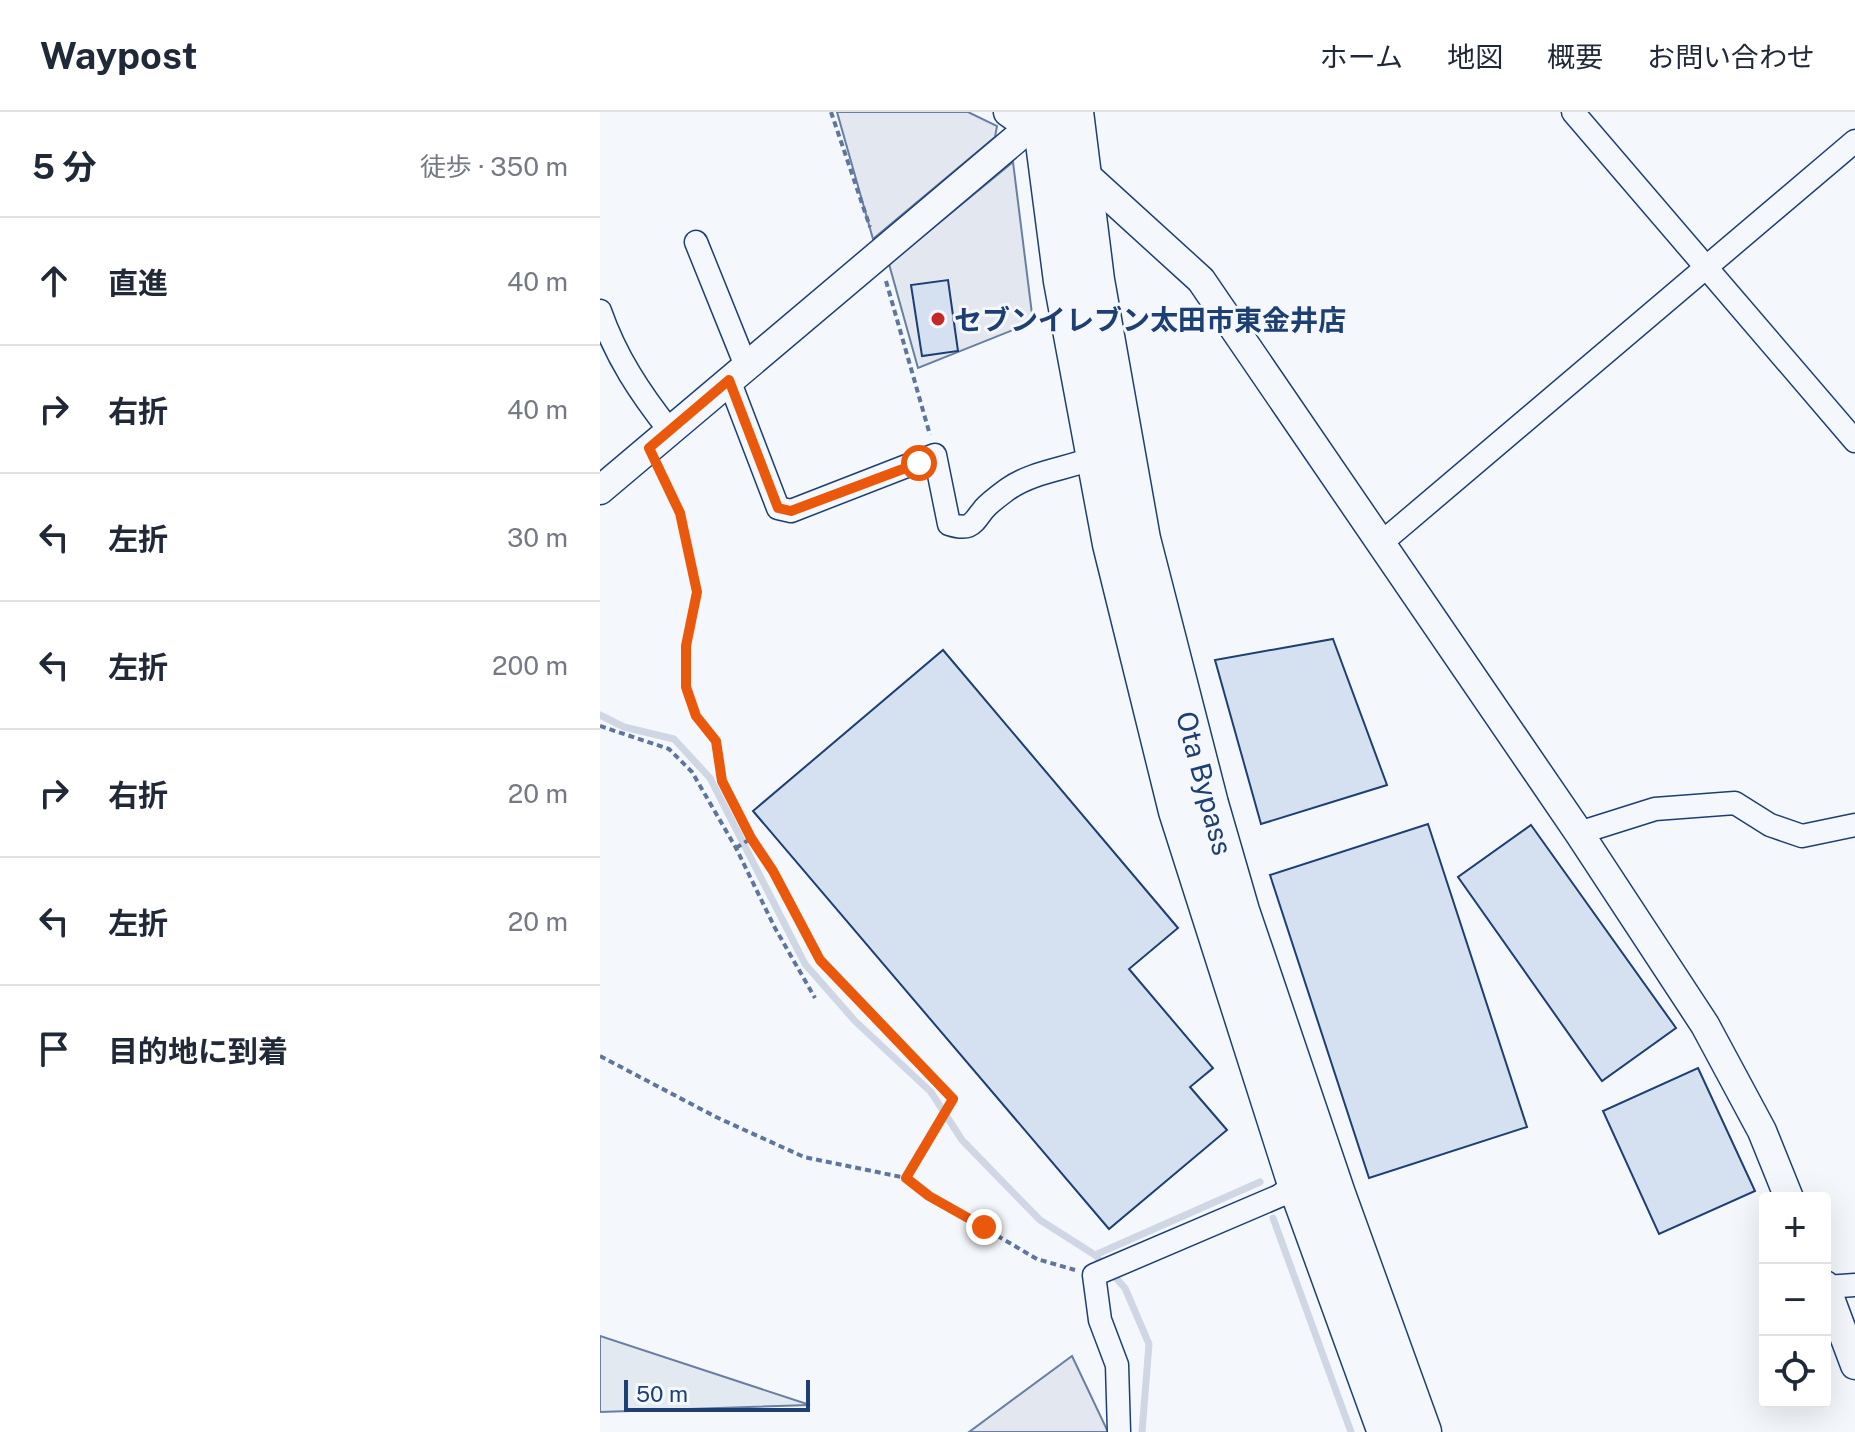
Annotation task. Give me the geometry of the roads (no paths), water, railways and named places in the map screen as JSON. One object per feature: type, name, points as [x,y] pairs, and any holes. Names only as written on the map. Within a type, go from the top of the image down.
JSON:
[{"type":"highway","name":"Ota Bypass","points":[[1042,119],[1083,173],[1095,280],[1141,539],[1209,804],[1240,911],[1336,1194],[1422,1432]]},
{"type":"highway","name":"Ota Bypass","points":[[1042,119],[1063,281],[1112,544],[1178,811],[1297,1184],[1387,1432]]},
{"type":"street","points":[[1573,112],[1855,441]]},
{"type":"street","points":[[600,490],[1042,119]]},
{"type":"street","points":[[1380,544],[1855,141]]},
{"type":"street","points":[[1083,173],[1201,280],[1579,833],[1705,1025],[1762,1131],[1787,1192]]},
{"type":"street","points":[[696,242],[778,508],[791,511],[935,455],[949,524],[962,528],[976,522],[985,508],[1011,487],[1038,474],[1075,466],[1096,457]]},
{"type":"street","points":[[600,311],[659,440]]},
{"type":"street","points":[[1579,833],[1655,809],[1735,803],[1770,825],[1802,836],[1855,825]]},
{"type":"street","points":[[1119,1432],[1117,1365],[1100,1320],[1103,1271],[1279,1196],[1297,1184]]},
{"type":"street","points":[[1831,1286],[1855,1285]]},
{"type":"street","points":[[1831,1302],[1855,1365]]},
{"type":"waterway","points":[[600,715],[624,727],[674,739],[710,778],[805,964],[855,1021],[931,1092],[962,1140],[1040,1220],[1095,1255],[1125,1288],[1149,1344],[1142,1432]]},
{"type":"waterway","points":[[1095,1255],[1260,1182]]},
{"type":"waterway","points":[[1273,1218],[1351,1432]]},
{"type":"place","name":"セブンイレブン太田市東金井店","points":[[938,319]]}]
